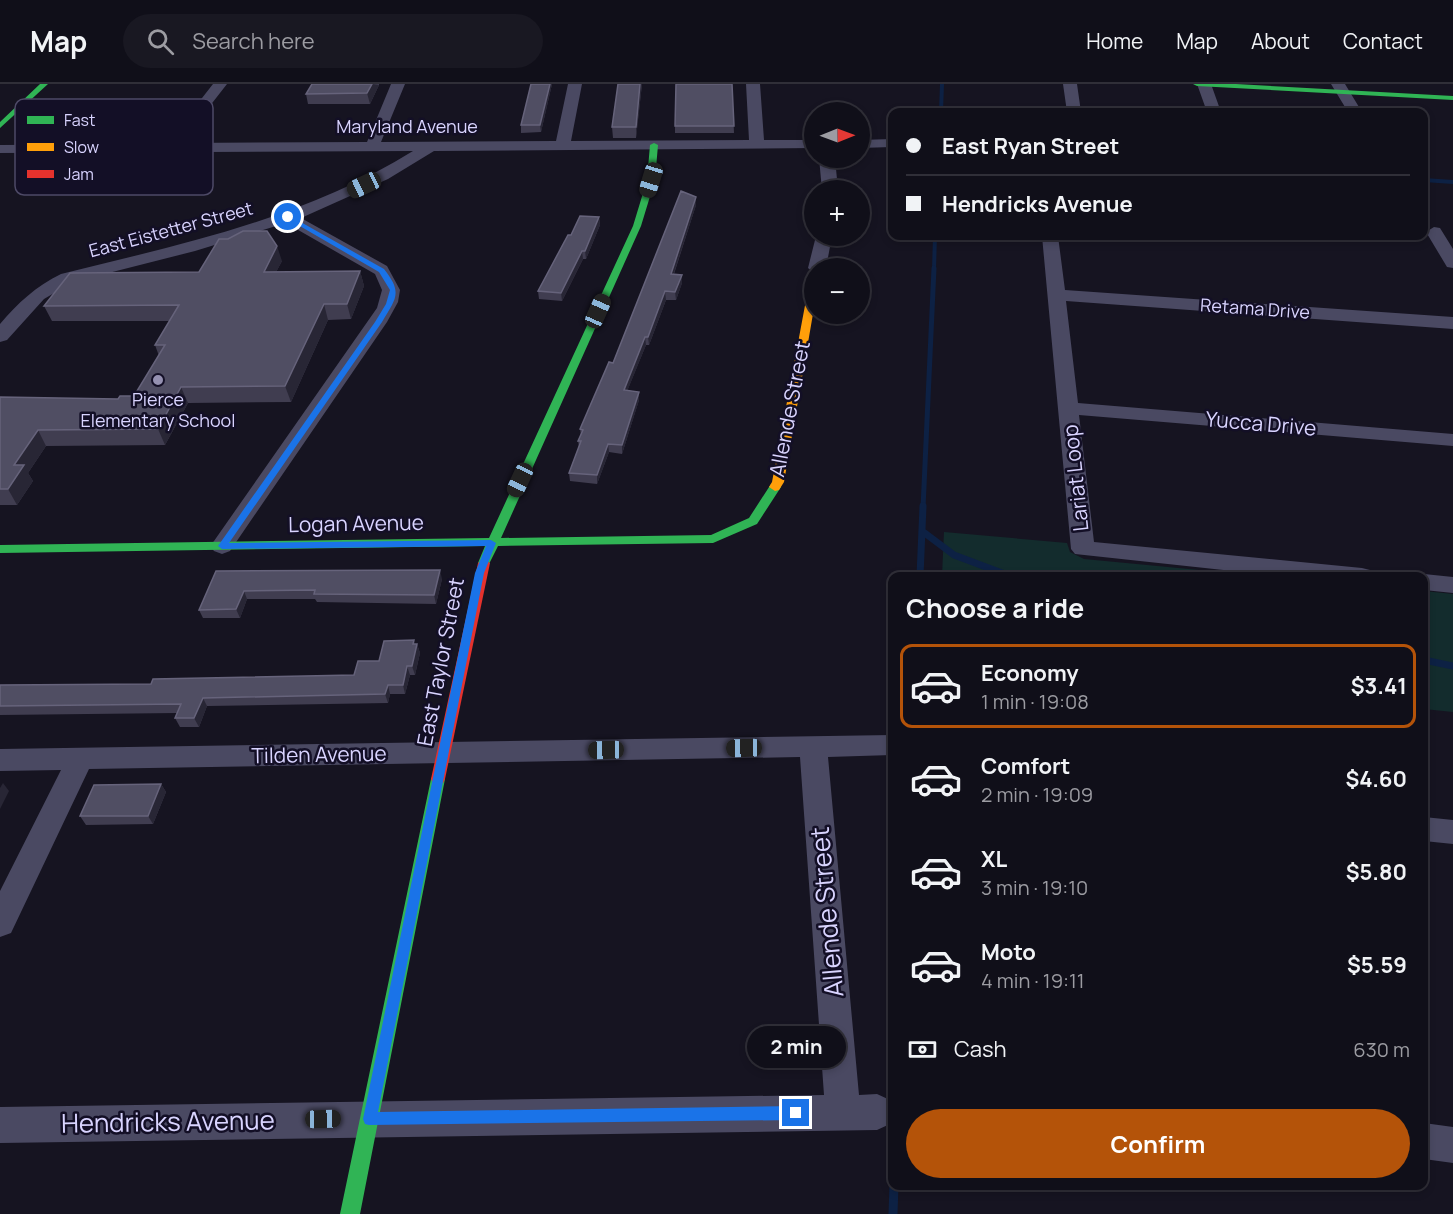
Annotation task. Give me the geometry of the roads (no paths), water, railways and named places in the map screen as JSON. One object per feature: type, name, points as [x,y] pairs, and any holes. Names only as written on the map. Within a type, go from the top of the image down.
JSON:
[{"type":"street","points":[[28,99],[44,84]]},
{"type":"street","points":[[208,99],[220,84]]},
{"type":"street","points":[[372,147],[398,84]]},
{"type":"street","points":[[563,146],[575,84]]},
{"type":"street","points":[[753,84],[757,144]]},
{"type":"street","points":[[1070,84],[1073,108]]},
{"type":"street","points":[[1197,84],[1341,88],[1453,98]]},
{"type":"street","points":[[1204,84],[1213,108]]},
{"type":"street","points":[[1341,88],[1353,108]]},
{"type":"street","points":[[0,126],[15,112]]},
{"type":"street","points":[[870,144],[888,143]]},
{"type":"street","name":"Maryland Avenue","points":[[213,148],[804,144]]},
{"type":"street","name":"East Taylor Street","points":[[350,1214],[480,573],[491,543],[637,226],[651,180],[654,145]]},
{"type":"street","name":"East Eistetter Street","points":[[0,336],[26,304],[52,284],[67,278],[198,246],[288,217],[384,175],[430,146]]},
{"type":"street","name":"Maryland Avenue","points":[[0,149],[15,149]]},
{"type":"street","points":[[222,546],[378,322],[389,304],[393,290],[390,281],[381,270],[288,217]]},
{"type":"street","points":[[1429,231],[1453,233]]},
{"type":"street","points":[[1429,231],[1453,263]]},
{"type":"street","name":"Lariat Loop","points":[[1051,240],[1083,549],[1321,572]]},
{"type":"street","name":"Retama Drive","points":[[1058,295],[1453,323]]},
{"type":"street","name":"Allende Street","points":[[713,539],[753,521],[778,482],[807,324]]},
{"type":"street","name":"Yucca Drive","points":[[1069,408],[1453,440]]},
{"type":"street","name":"Logan Avenue","points":[[0,549],[713,539]]},
{"type":"street","points":[[1428,582],[1453,585]]},
{"type":"street","name":"Tilden Avenue","points":[[0,760],[888,745]]},
{"type":"street","name":"Allende Street","points":[[813,747],[860,1112]]},
{"type":"street","points":[[0,923],[80,759]]},
{"type":"street","points":[[1428,829],[1453,832]]},
{"type":"street","name":"Hendricks Avenue","points":[[0,1125],[860,1112]]},
{"type":"street","points":[[1428,1141],[1453,1145]]},
{"type":"waterway","points":[[941,108],[942,84]]},
{"type":"waterway","points":[[1428,180],[1453,182]]},
{"type":"waterway","points":[[934,269],[935,240]]},
{"type":"waterway","points":[[923,508],[934,268]]},
{"type":"waterway","points":[[920,572],[923,506]]},
{"type":"waterway","points":[[922,531],[954,555],[999,572]]},
{"type":"waterway","points":[[1428,661],[1453,666]]},
{"type":"waterway","points":[[893,1214],[894,1190]]},
{"type":"place","name":"Pierce Elementary School","points":[[158,380]]}]
